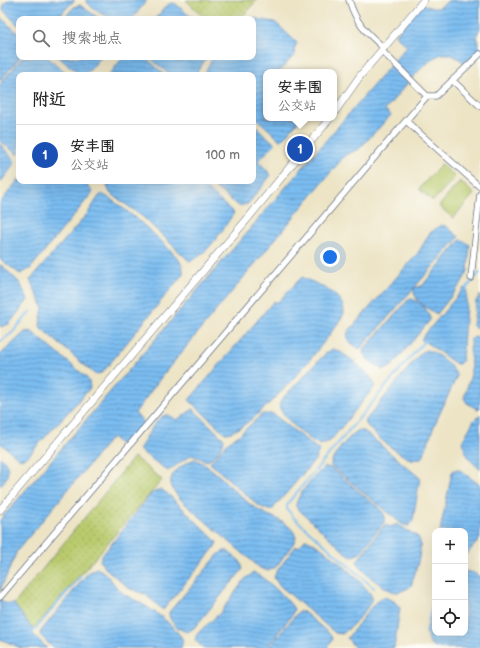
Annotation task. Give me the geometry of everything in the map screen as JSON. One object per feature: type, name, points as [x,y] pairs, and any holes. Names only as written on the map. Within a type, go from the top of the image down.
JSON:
[{"type":"street","points":[[349,0],[360,26],[427,96],[436,96],[480,54]]},
{"type":"street","points":[[337,109],[360,76],[424,0]]},
{"type":"street","points":[[452,80],[480,106]]},
{"type":"street","points":[[0,596],[427,96]]},
{"type":"street","points":[[0,510],[249,218],[328,121]]},
{"type":"street","points":[[406,121],[480,187]]},
{"type":"street","points":[[471,278],[480,194]]},
{"type":"green space","points":[[186,0],[257,0],[243,16],[202,16]]},
{"type":"green space","points":[[441,164],[455,177],[433,201],[419,189]]},
{"type":"green space","points":[[460,181],[474,194],[453,218],[439,206]]},
{"type":"green space","points":[[134,457],[162,480],[33,630],[14,604]]},
{"type":"water","points":[[9,0],[75,0],[59,16],[16,16],[16,23],[3,10],[4,4]]},
{"type":"water","points":[[85,0],[147,0],[134,16],[106,16],[95,10]]},
{"type":"water","points":[[449,0],[480,0],[480,29],[477,38],[480,53],[467,65],[452,55],[442,54],[428,62],[412,78],[385,110],[391,115],[359,149],[345,155],[162,376],[135,413],[145,424],[123,447],[112,437],[17,551],[0,591],[0,520],[407,46],[395,35],[423,4],[431,8],[437,8]]},
{"type":"water","points":[[172,3],[176,4],[190,16],[158,16],[167,5]]},
{"type":"water","points":[[80,5],[96,16],[66,16],[74,7]]},
{"type":"water","points":[[0,17],[16,31],[16,60],[18,60],[0,81]]},
{"type":"water","points":[[256,19],[275,22],[297,43],[294,50],[296,53],[282,69],[263,69],[263,121],[298,121],[281,141],[256,118],[256,72],[205,72],[211,60],[256,60]]},
{"type":"water","points":[[20,60],[51,60],[65,72],[16,72],[16,153],[0,141],[0,84]]},
{"type":"water","points":[[62,60],[98,60],[89,71],[77,72]]},
{"type":"water","points":[[121,60],[148,60],[162,72],[111,72]]},
{"type":"water","points":[[152,60],[205,60],[197,72],[166,72]]},
{"type":"water","points":[[256,127],[275,144],[258,161],[271,175],[248,204],[239,206],[211,184],[256,184]]},
{"type":"water","points":[[0,144],[15,161],[0,183]]},
{"type":"water","points":[[16,183],[16,184],[86,184],[93,192],[30,269],[20,274],[0,259],[0,203]]},
{"type":"water","points":[[108,184],[200,184],[234,213],[209,248],[196,258],[189,261],[143,217],[110,193],[107,186]]},
{"type":"water","points":[[102,194],[110,198],[158,238],[182,265],[183,274],[103,372],[96,375],[41,328],[40,325],[43,307],[30,280],[88,213],[99,196]]},
{"type":"water","points":[[441,225],[446,226],[459,237],[360,349],[349,340],[347,335],[348,332],[418,253],[430,233]]},
{"type":"water","points":[[461,239],[470,245],[468,271],[461,284],[437,314],[425,307],[418,300],[415,296],[414,288],[422,286]]},
{"type":"water","points":[[0,264],[20,283],[28,300],[9,324],[0,327]]},
{"type":"water","points":[[302,277],[322,286],[335,295],[343,306],[344,313],[324,342],[289,383],[252,418],[237,429],[225,433],[189,400],[274,301],[277,303]]},
{"type":"water","points":[[464,288],[467,289],[462,361],[459,364],[456,364],[421,339]]},
{"type":"water","points":[[480,295],[480,330],[473,326],[476,301]]},
{"type":"water","points":[[409,299],[416,301],[423,306],[430,317],[430,320],[391,367],[383,370],[366,358],[363,352],[364,349]]},
{"type":"water","points":[[31,331],[85,376],[89,381],[90,388],[27,457],[20,459],[0,443],[0,355],[25,332]]},
{"type":"water","points":[[475,337],[480,339],[480,408],[477,409],[467,403],[464,398],[471,374],[470,340]]},
{"type":"water","points":[[332,349],[350,358],[364,370],[370,376],[375,386],[331,440],[321,445],[311,440],[292,424],[282,413],[280,402],[325,354]]},
{"type":"water","points":[[425,350],[434,353],[444,360],[457,376],[434,426],[423,457],[412,459],[399,453],[384,442],[371,430],[365,421],[418,356]]},
{"type":"water","points":[[193,409],[224,439],[218,452],[207,461],[191,455],[168,471],[139,450],[154,424],[162,416],[169,415],[177,420]]},
{"type":"water","points":[[262,414],[273,414],[319,450],[315,460],[271,511],[259,506],[210,463],[228,442],[238,436]]},
{"type":"water","points":[[480,414],[480,469],[468,456],[463,440],[474,420]]},
{"type":"water","points":[[359,430],[364,431],[420,478],[413,520],[409,526],[403,525],[331,466],[334,457],[342,446],[355,432]]},
{"type":"water","points":[[0,457],[4,460],[8,471],[6,479],[0,486]]},
{"type":"water","points":[[195,459],[212,469],[241,497],[257,509],[280,520],[294,532],[296,538],[295,541],[276,567],[268,571],[260,568],[183,502],[173,490],[171,478],[174,473],[188,462]]},
{"type":"water","points":[[325,467],[331,468],[381,510],[385,516],[384,522],[360,553],[354,556],[348,555],[296,507],[296,503],[302,492],[312,479]]},
{"type":"water","points":[[454,470],[460,470],[480,485],[480,539],[468,553],[468,528],[441,528],[452,472]]},
{"type":"water","points":[[160,489],[168,494],[217,542],[215,547],[163,610],[145,594],[130,589],[105,568],[100,561],[101,557],[151,494]]},
{"type":"water","points":[[385,524],[390,527],[397,524],[418,537],[420,542],[420,554],[411,586],[396,592],[386,588],[368,575],[357,561]]},
{"type":"water","points":[[306,539],[322,549],[342,565],[361,583],[372,597],[368,606],[360,617],[342,634],[335,633],[279,585],[274,578],[276,572],[296,546],[298,547]]},
{"type":"water","points":[[226,550],[240,561],[243,569],[194,628],[188,632],[181,630],[170,619],[169,612],[219,554]]},
{"type":"water","points":[[96,568],[105,574],[118,589],[127,596],[139,602],[165,620],[183,640],[181,648],[53,648],[40,635],[41,631],[88,573]]},
{"type":"water","points":[[468,572],[474,573],[480,577],[480,648],[439,648],[430,644],[426,633],[432,606],[432,636],[468,636]]},
{"type":"water","points":[[253,573],[263,578],[287,600],[294,609],[292,615],[266,648],[203,648],[195,640],[197,634],[221,612],[245,579]]},
{"type":"water","points":[[384,597],[394,601],[400,608],[394,648],[355,648],[347,638],[370,608]]},
{"type":"water","points":[[0,598],[4,603],[14,604],[33,630],[33,634],[47,648],[21,648],[0,639]]},
{"type":"water","points":[[299,611],[304,612],[331,635],[332,640],[327,648],[268,648]]},
{"type":"waterway","points":[[465,290],[480,272]]},
{"type":"waterway","points":[[0,342],[12,333],[31,311]]},
{"type":"waterway","points":[[374,588],[293,517],[287,509],[287,504],[425,340]]},
{"type":"waterway","points":[[31,634],[81,576]]},
{"type":"place","name":"安丰围","points":[[300,149]]}]
